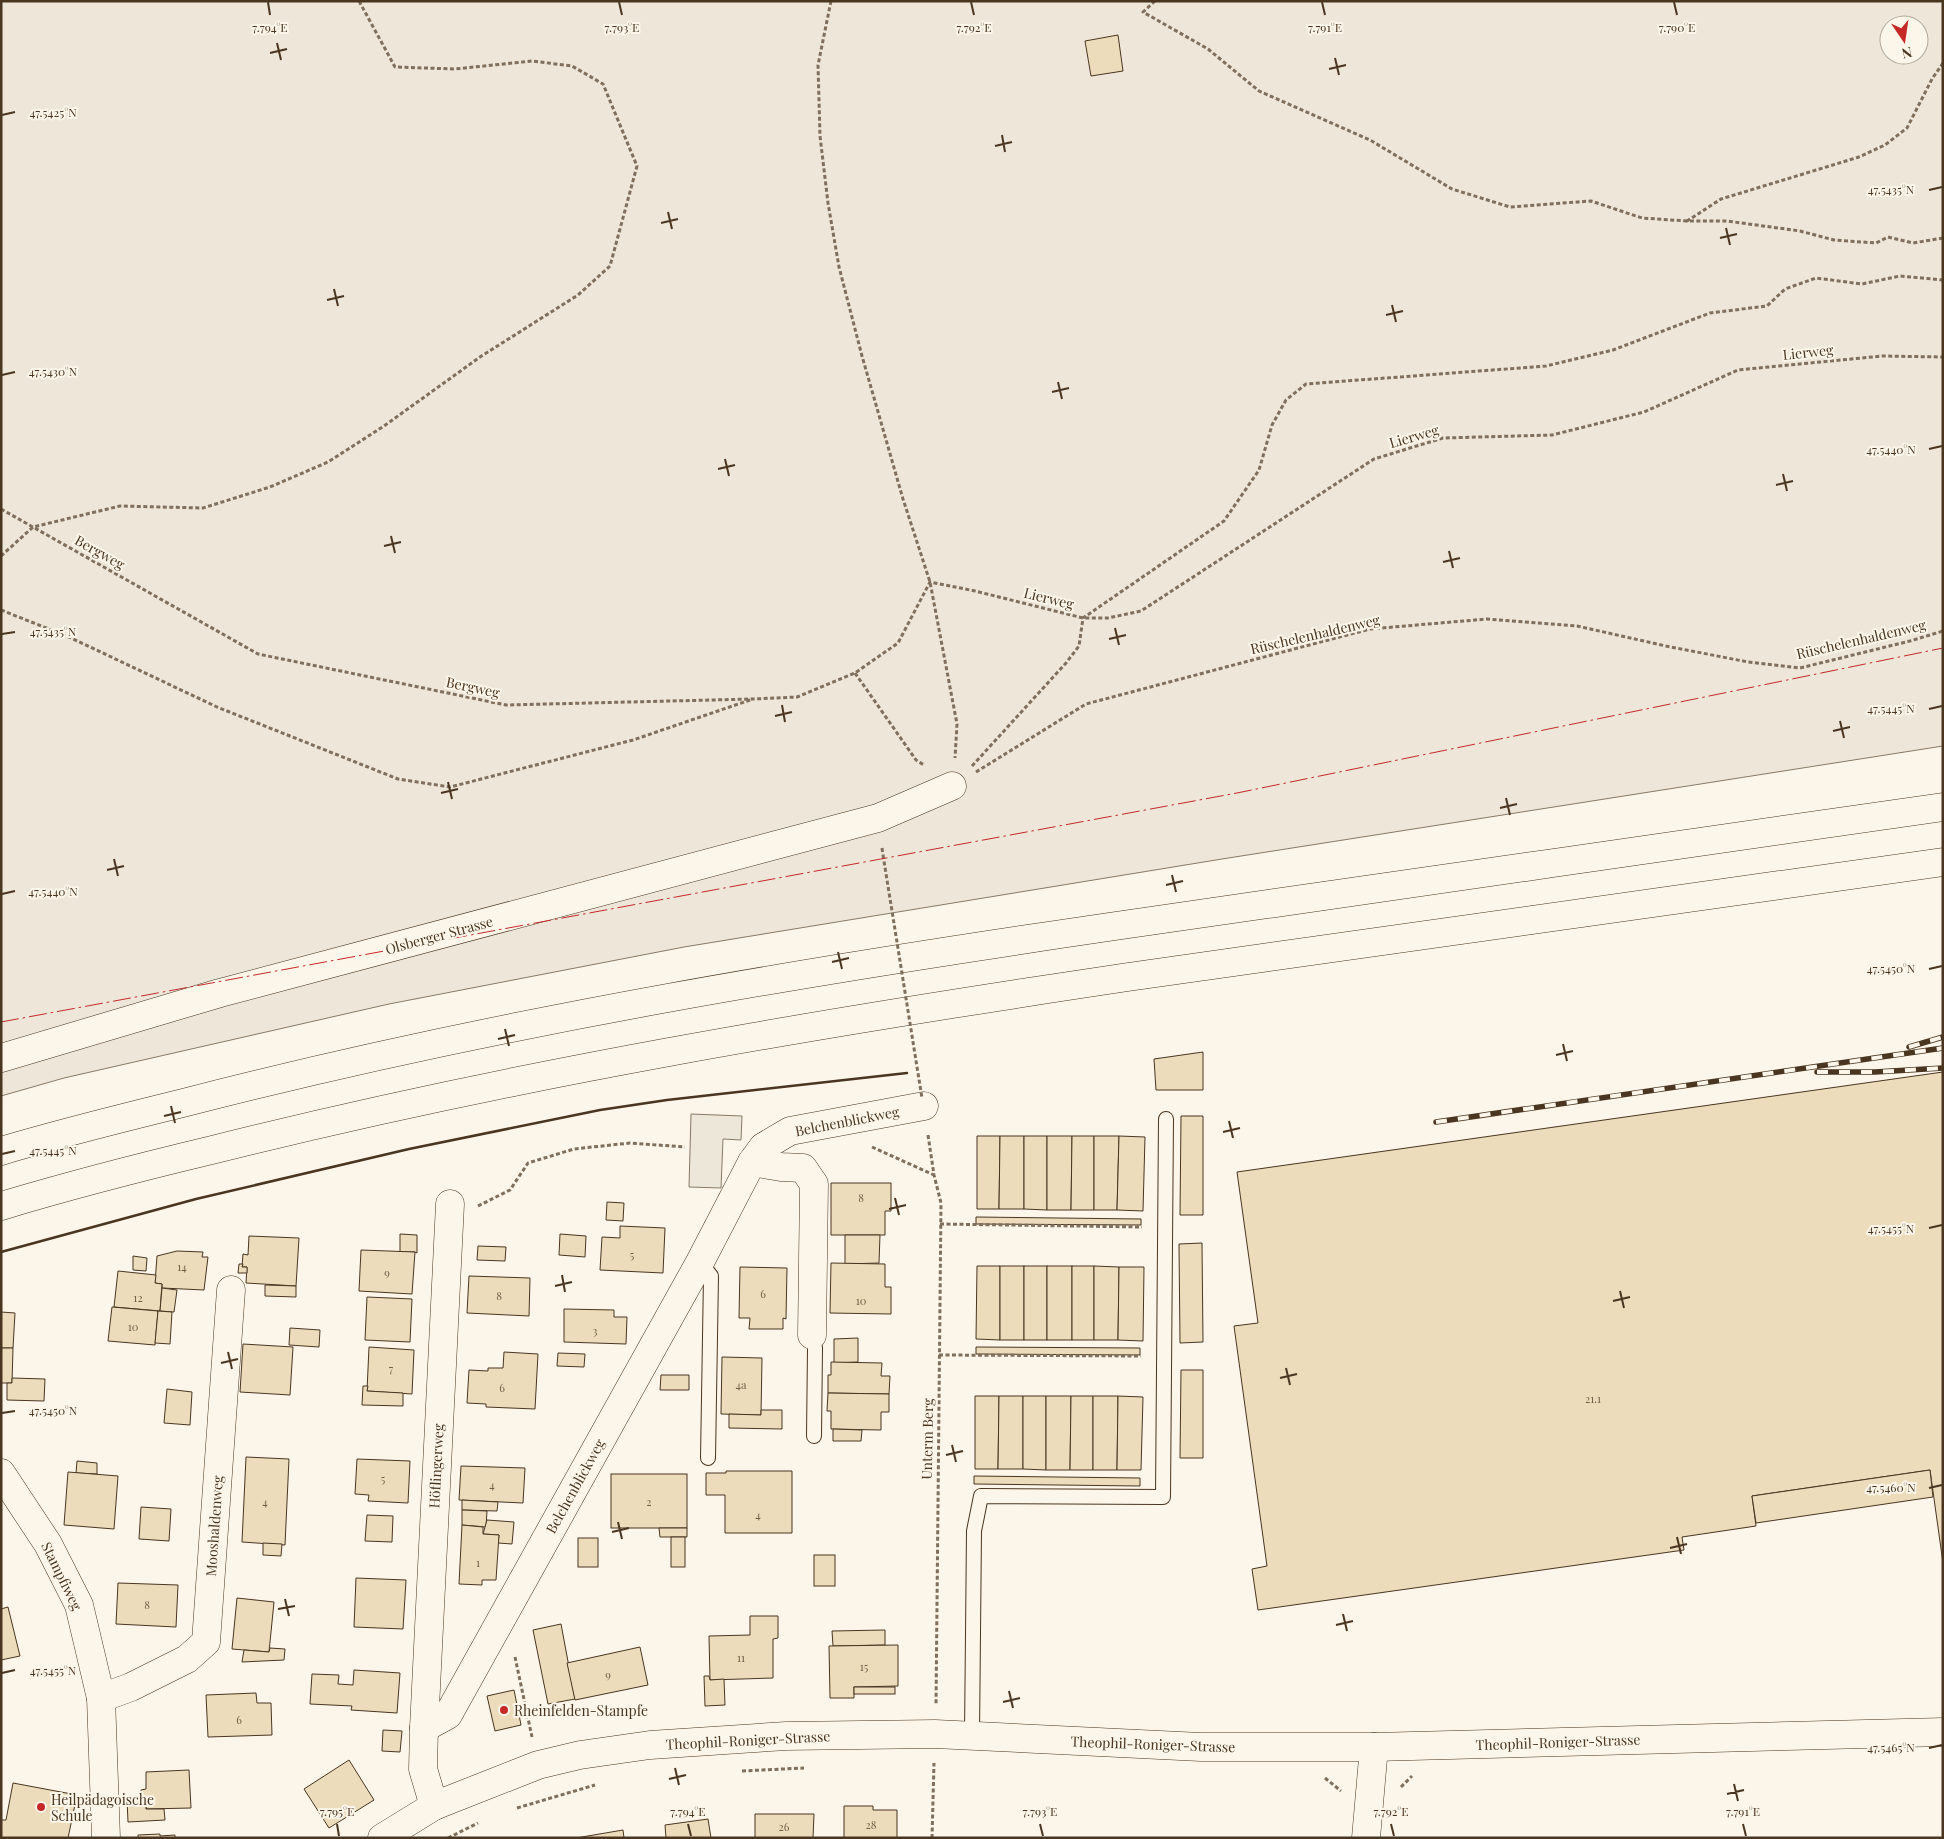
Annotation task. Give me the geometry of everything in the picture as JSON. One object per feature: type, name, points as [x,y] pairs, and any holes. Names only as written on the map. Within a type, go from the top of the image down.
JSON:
[{"type":"main road","name":"Olsberger Strasse","points":[[1,1058],[229,990],[878,818],[952,786]]},
{"type":"main road","points":[[1,1152],[54,1136],[247,1086],[400,1051],[696,992],[1016,940],[1943,807]]},
{"type":"main road","points":[[1,1206],[77,1184],[264,1137],[407,1104],[581,1067],[705,1044],[1022,993],[1388,939],[1943,862]]},
{"type":"main road","name":"Belchenblickweg","points":[[424,1728],[448,1714],[700,1262],[752,1162],[763,1147],[790,1131],[923,1102]]},
{"type":"main road","points":[[752,1162],[781,1167],[803,1168],[814,1184],[812,1335]]},
{"type":"main road","name":"Höflingerweg","points":[[424,1728],[450,1204]]},
{"type":"main road","name":"Mooshaldenweg","points":[[101,1698],[131,1687],[187,1659],[206,1642],[230,1290]]},
{"type":"main road","name":"Stampfiweg","points":[[1,1473],[48,1544],[79,1605],[101,1698],[106,1838]]},
{"type":"main road","points":[[424,1728],[423,1769],[434,1806]]},
{"type":"main road","name":"Theophil-Roniger-Strasse","points":[[382,1838],[434,1806],[538,1765],[580,1755],[650,1745],[786,1736],[935,1734],[1201,1747],[1374,1747],[1943,1732]]},
{"type":"main road","points":[[1366,1838],[1374,1747]]},
{"type":"lane","points":[[972,1735],[974,1531],[981,1496],[1163,1497],[1166,1119]]},
{"type":"lane","points":[[700,1262],[711,1276],[708,1458]]},
{"type":"lane","points":[[812,1335],[815,1348],[814,1436]]},
{"type":"path","points":[[1,556],[33,527],[120,506],[203,508],[270,487],[328,462],[384,426],[480,357],[578,295],[610,266],[637,166],[603,84],[572,66],[532,61],[455,69],[395,67],[358,1]]},
{"type":"path","points":[[831,1],[818,64],[820,136],[828,203],[839,267],[862,356],[903,499],[930,582],[957,724],[952,786]]},
{"type":"path","points":[[1155,1],[1143,12],[1208,49],[1259,91],[1370,140],[1452,189],[1510,207],[1591,201],[1642,218],[1727,221],[1800,231],[1834,240],[1876,243],[1888,236],[1913,243],[1943,238]]},
{"type":"path","points":[[1687,221],[1721,199],[1859,157],[1885,145],[1907,128],[1943,63]]},
{"type":"path","points":[[952,786],[1066,663],[1079,646],[1083,618],[1224,521],[1259,470],[1272,425],[1286,400],[1306,384],[1546,366],[1613,350],[1710,313],[1767,306],[1785,290],[1816,278],[1862,284],[1900,276],[1943,280]]},
{"type":"path","name":"Lierweg","points":[[930,582],[976,590],[1083,618],[1108,618],[1141,610],[1374,459],[1443,438],[1552,435],[1644,412],[1738,370],[1882,356],[1943,357]]},
{"type":"path","name":"Bergweg","points":[[1,509],[258,654],[506,705],[754,700],[797,697],[855,674],[898,643],[930,582]]},
{"type":"path","points":[[1,610],[69,637],[217,706],[398,779],[450,787],[634,740],[754,700]]},
{"type":"path","name":"Rüschelenhaldenweg","points":[[952,786],[1086,704],[1370,629],[1487,619],[1577,626],[1748,662],[1800,668],[1943,631]]},
{"type":"path","points":[[855,674],[916,760],[952,786]]},
{"type":"path","points":[[882,855],[923,1102]]},
{"type":"path","points":[[450,1204],[478,1206],[510,1190],[528,1163],[574,1149],[630,1143],[685,1147]]},
{"type":"path","points":[[865,1144],[934,1174]]},
{"type":"path","name":"Unterm Berg","points":[[930,1145],[934,1174],[941,1202],[935,1734]]},
{"type":"path","points":[[940,1224],[1165,1228]]},
{"type":"path","points":[[939,1355],[1164,1356]]},
{"type":"path","points":[[498,1624],[511,1637],[538,1765]]},
{"type":"path","points":[[925,1766],[934,1766],[932,1838]]},
{"type":"path","points":[[735,1771],[812,1768]]},
{"type":"path","points":[[516,1808],[602,1782]]},
{"type":"path","points":[[448,1838],[480,1822]]},
{"type":"shaded area","points":[[1,1],[1943,1],[1943,746],[1222,859],[684,947],[389,1004],[64,1078],[1,1096]]},
{"type":"shaded area","points":[[691,1114],[742,1116],[741,1140],[723,1139],[721,1188],[689,1187]]},
{"type":"building","points":[[1118,35],[1123,71],[1091,76],[1085,41]]},
{"type":"building","points":[[1203,1052],[1203,1090],[1156,1090],[1154,1059]]},
{"type":"building","points":[[1943,1072],[1943,1563],[1930,1470],[1752,1496],[1756,1526],[1682,1537],[1684,1550],[1258,1610],[1252,1569],[1267,1566],[1234,1326],[1258,1323],[1237,1172]]},
{"type":"building","points":[[1181,1116],[1203,1116],[1203,1215],[1180,1215]]},
{"type":"building","points":[[977,1136],[1000,1136],[999,1209],[977,1209]]},
{"type":"building","points":[[1000,1136],[1024,1136],[1024,1209],[999,1209]]},
{"type":"building","points":[[1024,1136],[1047,1136],[1047,1210],[1024,1209]]},
{"type":"building","points":[[1047,1136],[1072,1136],[1071,1210],[1047,1210]]},
{"type":"building","points":[[1072,1136],[1094,1136],[1094,1210],[1071,1210]]},
{"type":"building","points":[[1094,1136],[1119,1136],[1117,1210],[1094,1210]]},
{"type":"building","points":[[1119,1136],[1145,1137],[1143,1211],[1117,1210]]},
{"type":"building","points":[[831,1183],[891,1183],[891,1211],[885,1211],[885,1235],[831,1235]]},
{"type":"building","points":[[607,1202],[624,1203],[623,1221],[606,1220]]},
{"type":"building","points":[[976,1217],[1141,1219],[1141,1225],[976,1224]]},
{"type":"building","points":[[620,1226],[665,1228],[663,1273],[600,1270],[602,1237],[620,1238]]},
{"type":"building","points":[[400,1234],[417,1235],[417,1253],[400,1252]]},
{"type":"building","points":[[560,1234],[586,1236],[585,1257],[559,1255]]},
{"type":"building","points":[[845,1235],[880,1235],[879,1263],[845,1264]]},
{"type":"building","points":[[249,1236],[299,1238],[296,1286],[246,1283],[247,1267],[242,1267],[243,1254],[248,1255]]},
{"type":"building","points":[[1202,1243],[1203,1342],[1180,1343],[1179,1244]]},
{"type":"building","points":[[478,1246],[506,1247],[505,1261],[477,1260]]},
{"type":"building","points":[[361,1250],[415,1252],[412,1294],[359,1291]]},
{"type":"building","points":[[177,1251],[203,1252],[202,1257],[208,1257],[204,1290],[162,1288],[162,1284],[155,1283],[157,1256]]},
{"type":"building","points":[[133,1256],[147,1258],[146,1271],[133,1270]]},
{"type":"building","points":[[831,1263],[885,1264],[885,1287],[891,1287],[891,1314],[830,1313]]},
{"type":"building","points":[[239,1264],[243,1264],[242,1267],[247,1267],[247,1273],[238,1273]]},
{"type":"building","points":[[977,1266],[1000,1266],[1000,1340],[976,1339]]},
{"type":"building","points":[[1000,1266],[1024,1266],[1024,1340],[1000,1340]]},
{"type":"building","points":[[1024,1266],[1047,1266],[1047,1340],[1024,1340]]},
{"type":"building","points":[[1047,1266],[1072,1266],[1072,1340],[1047,1340]]},
{"type":"building","points":[[1072,1266],[1094,1266],[1094,1340],[1072,1340]]},
{"type":"building","points":[[1094,1266],[1119,1267],[1118,1340],[1094,1340]]},
{"type":"building","points":[[740,1267],[787,1268],[786,1319],[783,1318],[783,1329],[749,1329],[750,1318],[739,1318]]},
{"type":"building","points":[[1119,1267],[1144,1267],[1143,1341],[1118,1340]]},
{"type":"building","points":[[118,1271],[156,1275],[155,1283],[162,1284],[160,1311],[114,1307]]},
{"type":"building","points":[[469,1276],[530,1278],[529,1316],[467,1313]]},
{"type":"building","points":[[265,1285],[296,1286],[296,1297],[265,1296]]},
{"type":"building","points":[[162,1288],[177,1290],[174,1312],[160,1311]]},
{"type":"building","points":[[367,1297],[412,1299],[410,1342],[365,1340]]},
{"type":"building","points":[[112,1307],[158,1311],[155,1345],[108,1341]]},
{"type":"building","points":[[564,1309],[614,1310],[614,1317],[627,1317],[626,1344],[564,1342]]},
{"type":"building","points":[[158,1311],[172,1312],[170,1344],[155,1343]]},
{"type":"building","points":[[1,1312],[15,1313],[13,1348],[1,1348]]},
{"type":"building","points":[[290,1328],[320,1330],[319,1347],[289,1345]]},
{"type":"building","points":[[858,1338],[858,1362],[834,1363],[834,1339]]},
{"type":"building","points":[[243,1344],[293,1347],[290,1395],[240,1392]]},
{"type":"building","points":[[369,1347],[414,1350],[412,1394],[367,1391]]},
{"type":"building","points":[[976,1347],[1140,1348],[1140,1355],[976,1354]]},
{"type":"building","points":[[1,1348],[13,1348],[12,1383],[1,1383]]},
{"type":"building","points":[[504,1352],[538,1354],[535,1409],[486,1407],[486,1404],[467,1403],[469,1370],[488,1371],[488,1368],[503,1368]]},
{"type":"building","points":[[558,1353],[585,1354],[584,1367],[557,1366]]},
{"type":"building","points":[[722,1357],[762,1358],[761,1415],[721,1414]]},
{"type":"building","points":[[831,1362],[882,1363],[881,1376],[890,1376],[889,1394],[828,1393],[828,1375],[831,1375]]},
{"type":"building","points":[[1181,1370],[1203,1370],[1203,1458],[1180,1458]]},
{"type":"building","points":[[661,1375],[689,1375],[689,1390],[660,1390]]},
{"type":"building","points":[[12,1378],[45,1379],[44,1401],[7,1400],[7,1383],[12,1383]]},
{"type":"building","points":[[363,1386],[368,1386],[367,1391],[403,1393],[403,1406],[362,1405]]},
{"type":"building","points":[[167,1389],[192,1392],[190,1425],[164,1423]]},
{"type":"building","points":[[828,1393],[889,1394],[889,1412],[881,1412],[881,1430],[831,1429],[831,1411],[827,1411]]},
{"type":"building","points":[[975,1396],[999,1396],[998,1469],[975,1469]]},
{"type":"building","points":[[999,1396],[1023,1396],[1023,1469],[998,1469]]},
{"type":"building","points":[[1023,1396],[1046,1396],[1046,1470],[1023,1469]]},
{"type":"building","points":[[1046,1396],[1071,1396],[1070,1470],[1046,1470]]},
{"type":"building","points":[[1071,1396],[1093,1396],[1093,1470],[1070,1470]]},
{"type":"building","points":[[1093,1396],[1118,1396],[1117,1470],[1093,1470]]},
{"type":"building","points":[[1118,1396],[1143,1397],[1141,1470],[1117,1470]]},
{"type":"building","points":[[761,1410],[782,1410],[782,1429],[729,1428],[729,1414],[761,1415]]},
{"type":"building","points":[[833,1429],[862,1430],[861,1441],[833,1441]]},
{"type":"building","points":[[246,1457],[289,1459],[285,1545],[242,1542]]},
{"type":"building","points":[[357,1459],[410,1461],[408,1503],[368,1501],[369,1495],[355,1494]]},
{"type":"building","points":[[77,1461],[97,1463],[97,1474],[76,1473]]},
{"type":"building","points":[[461,1466],[525,1468],[523,1503],[459,1500]]},
{"type":"building","points":[[1930,1470],[1933,1497],[1756,1523],[1752,1496]]},
{"type":"building","points":[[726,1471],[792,1471],[792,1533],[725,1533],[725,1495],[706,1495],[706,1473],[726,1473]]},
{"type":"building","points":[[68,1472],[118,1476],[114,1529],[64,1525]]},
{"type":"building","points":[[611,1474],[687,1474],[687,1528],[611,1528]]},
{"type":"building","points":[[974,1476],[1140,1478],[1140,1486],[974,1484]]},
{"type":"building","points":[[462,1500],[498,1502],[497,1511],[462,1510]]},
{"type":"building","points":[[141,1507],[171,1509],[169,1541],[139,1539]]},
{"type":"building","points":[[462,1510],[487,1511],[486,1527],[462,1525]]},
{"type":"building","points":[[367,1515],[393,1516],[392,1542],[365,1541]]},
{"type":"building","points":[[487,1520],[514,1522],[512,1544],[498,1543],[499,1535],[483,1534]]},
{"type":"building","points":[[462,1525],[483,1527],[483,1534],[499,1535],[496,1580],[482,1580],[482,1585],[459,1584]]},
{"type":"building","points":[[659,1528],[687,1528],[687,1537],[660,1537]]},
{"type":"building","points":[[671,1537],[685,1537],[685,1567],[671,1567]]},
{"type":"building","points":[[578,1538],[598,1538],[598,1567],[578,1567]]},
{"type":"building","points":[[263,1543],[282,1544],[281,1556],[263,1555]]},
{"type":"building","points":[[814,1555],[835,1555],[835,1586],[814,1586]]},
{"type":"building","points":[[356,1578],[406,1580],[403,1629],[354,1627]]},
{"type":"building","points":[[118,1583],[178,1585],[176,1627],[116,1624]]},
{"type":"building","points":[[237,1598],[274,1602],[269,1652],[232,1649]]},
{"type":"building","points":[[8,1607],[20,1656],[1,1660],[1,1609]]},
{"type":"building","points":[[750,1616],[778,1616],[778,1638],[773,1639],[773,1678],[710,1680],[709,1636],[750,1635]]},
{"type":"building","points":[[561,1624],[575,1699],[548,1704],[533,1630]]},
{"type":"building","points":[[885,1630],[885,1645],[833,1646],[832,1631]]},
{"type":"building","points":[[898,1645],[898,1686],[854,1687],[854,1698],[830,1698],[829,1646]]},
{"type":"building","points":[[640,1647],[648,1685],[575,1700],[567,1663]]},
{"type":"building","points":[[270,1648],[285,1649],[284,1660],[242,1662],[244,1650],[269,1652]]},
{"type":"building","points":[[354,1670],[400,1673],[397,1713],[351,1710],[352,1706],[310,1704],[312,1674],[339,1675],[338,1684],[353,1685]]},
{"type":"building","points":[[704,1676],[709,1676],[710,1680],[724,1679],[725,1705],[705,1706]]},
{"type":"building","points":[[854,1687],[895,1687],[895,1694],[854,1694]]},
{"type":"building","name":"Rheinfelden-Stampfe","points":[[514,1690],[521,1725],[495,1731],[487,1696]]},
{"type":"building","points":[[256,1693],[257,1703],[271,1703],[272,1735],[208,1737],[206,1695]]},
{"type":"building","points":[[383,1730],[402,1731],[400,1752],[382,1751]]},
{"type":"building","points":[[349,1760],[374,1800],[329,1828],[304,1789]]},
{"type":"building","points":[[189,1770],[191,1808],[146,1809],[146,1801],[141,1801],[141,1790],[146,1789],[146,1772]]},
{"type":"building","name":"Heilpädagoische Schule","points":[[13,1783],[77,1795],[68,1838],[1,1838],[1,1820],[6,1820]]},
{"type":"building","points":[[141,1798],[141,1801],[146,1801],[146,1809],[164,1809],[165,1820],[128,1822],[127,1799]]},
{"type":"building","points":[[844,1806],[873,1806],[873,1810],[897,1810],[897,1838],[844,1838]]},
{"type":"building","points":[[755,1814],[814,1814],[813,1838],[755,1838]]},
{"type":"building","points":[[708,1819],[711,1838],[666,1838],[665,1825]]},
{"type":"building","points":[[623,1830],[624,1838],[576,1838]]},
{"type":"building","points":[[160,1834],[160,1836],[175,1835],[175,1838],[138,1838],[138,1835]]},
{"type":"railway","points":[[1909,1047],[1943,1037]]},
{"type":"railway","points":[[1436,1122],[1943,1048]]},
{"type":"railway","points":[[1817,1072],[1875,1072],[1943,1068]]},
{"type":"wall","points":[[1,1252],[196,1199],[409,1149],[600,1110],[667,1100],[907,1073]]},
{"type":"power","points":[[1,1022],[1237,793],[1943,648]]},
{"type":"place","name":"Rheinfelden-Stampfe","points":[[504,1710]]},
{"type":"place","name":"Heilpädagoische Schule","points":[[41,1807]]}]
